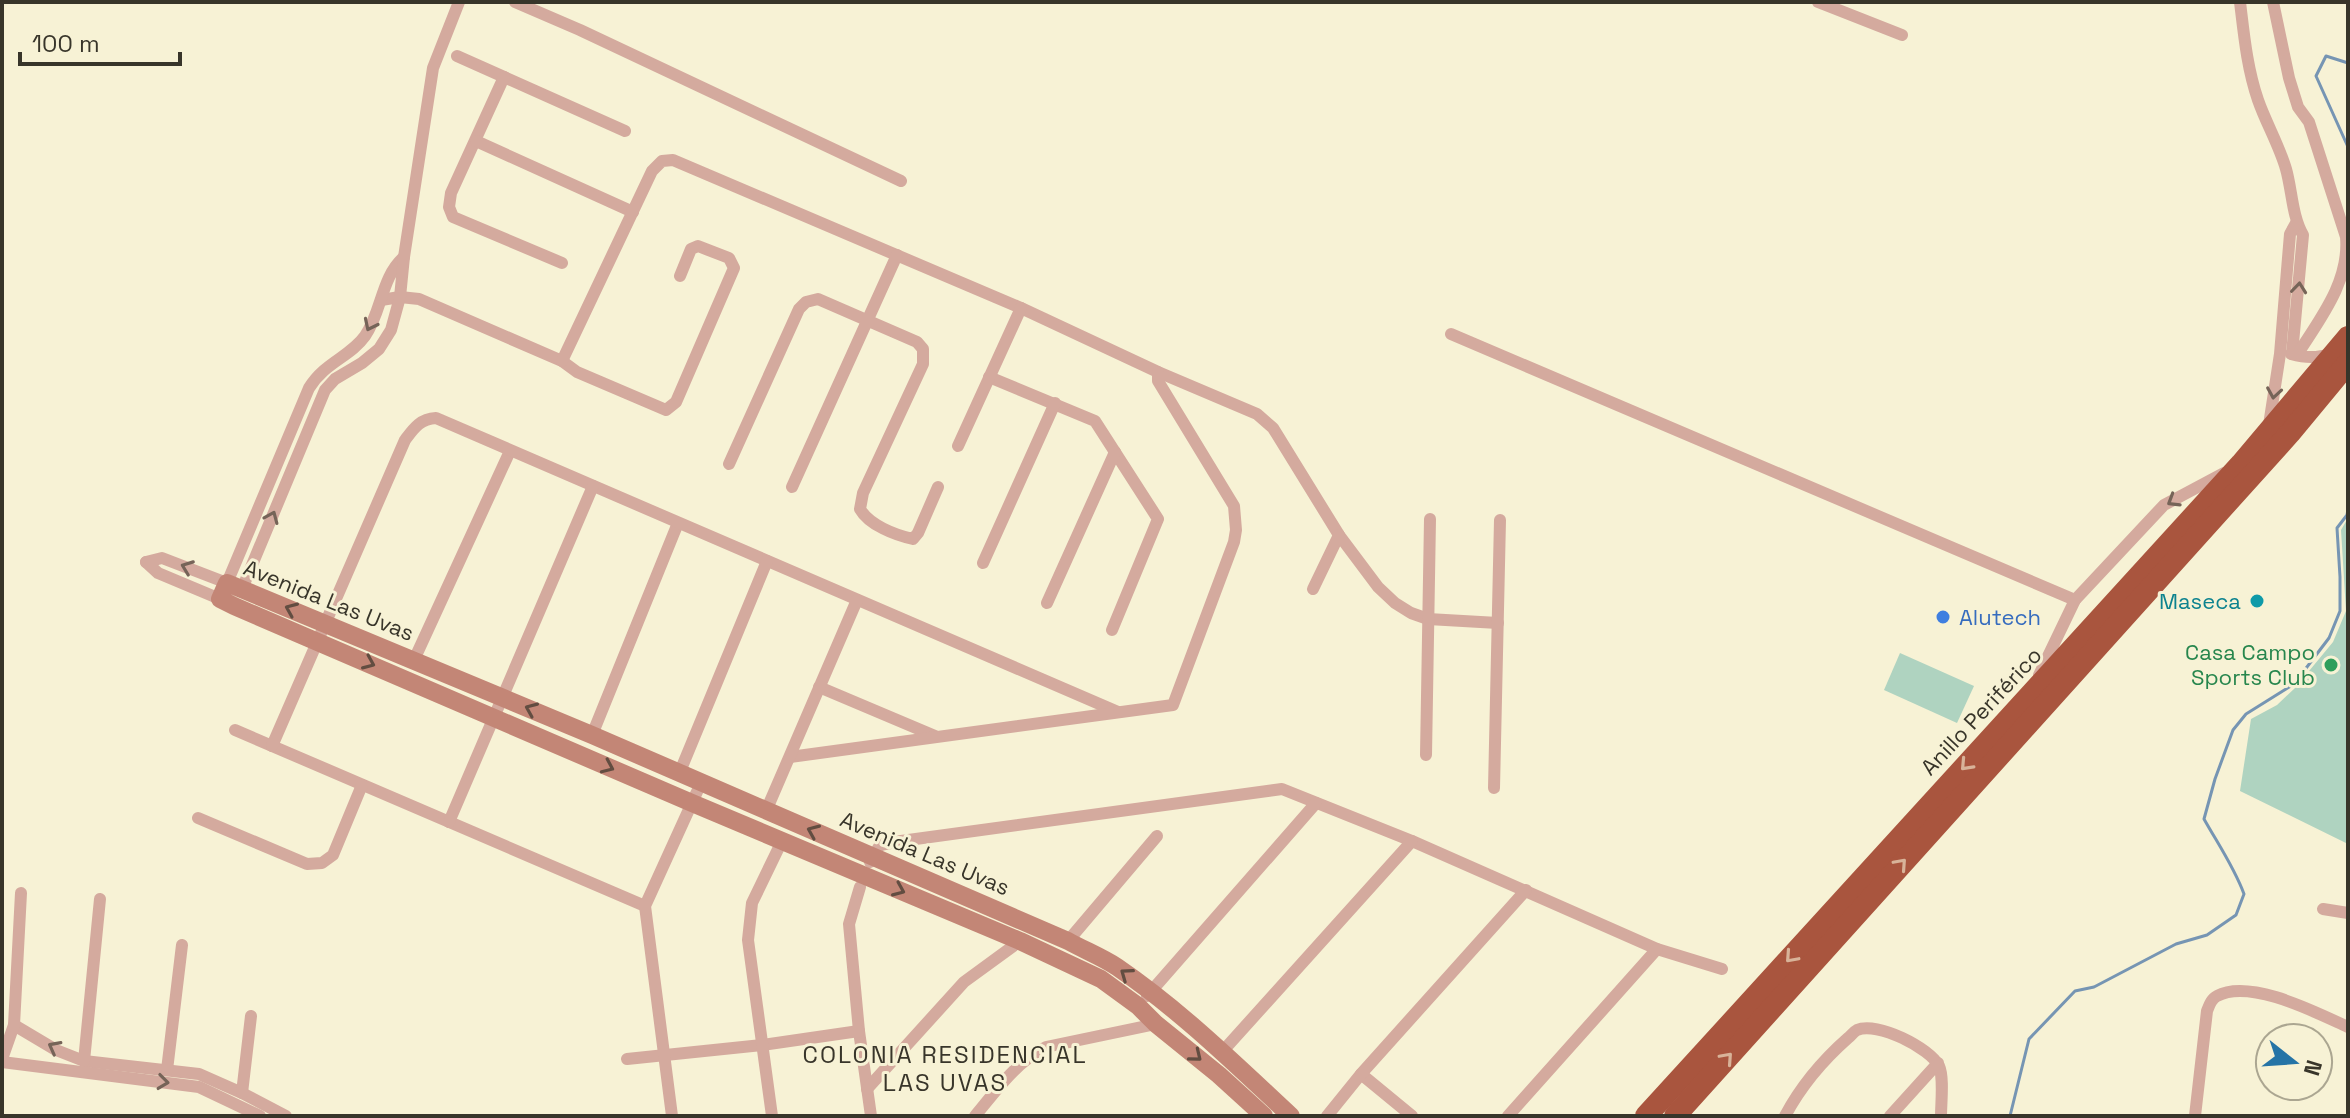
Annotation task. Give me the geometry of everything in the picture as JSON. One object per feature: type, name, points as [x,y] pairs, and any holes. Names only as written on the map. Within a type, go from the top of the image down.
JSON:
[{"type":"highway","name":"Anillo Periférico","points":[[1647,1115],[2344,351]]},
{"type":"highway","name":"Anillo Periférico","points":[[1675,1116],[2290,433],[2344,351]]},
{"type":"highway","points":[[1686,1116],[1703,1084]]},
{"type":"street","points":[[230,590],[325,390],[335,379],[379,349],[391,330],[400,297],[433,68],[459,2]]},
{"type":"street","points":[[515,2],[901,181]]},
{"type":"street","points":[[2240,2],[2247,62],[2285,166],[2296,211],[2296,223],[2290,234],[2289,355],[2268,432]]},
{"type":"street","points":[[2273,2],[2289,78],[2298,107],[2309,122],[2348,250],[2340,284],[2289,355]]},
{"type":"street","points":[[1827,4],[1902,35]]},
{"type":"street","points":[[457,56],[625,131]]},
{"type":"street","points":[[504,77],[451,193],[449,207],[453,217],[562,263]]},
{"type":"street","points":[[476,141],[633,212]]},
{"type":"street","points":[[562,361],[652,171],[662,161],[673,160],[1021,308],[1257,414],[1273,428],[1339,535],[1378,587],[1395,603],[1428,619],[1498,623]]},
{"type":"street","points":[[381,300],[400,297],[419,299],[666,410],[676,402],[734,268],[729,258],[698,246],[691,249],[680,276]]},
{"type":"street","points":[[792,487],[897,255]]},
{"type":"street","points":[[230,590],[309,388],[328,365],[366,335],[396,264],[404,257]]},
{"type":"street","points":[[729,464],[799,309],[806,302],[818,299],[917,342],[923,349],[923,364],[863,493],[860,509],[865,519],[913,539],[938,487]]},
{"type":"street","points":[[958,446],[1021,308]]},
{"type":"street","points":[[1451,334],[2075,600]]},
{"type":"street","points":[[2289,355],[2318,358],[2344,351]]},
{"type":"street","points":[[790,757],[1173,705],[1236,530],[1234,506],[1158,381],[1158,372]]},
{"type":"street","points":[[989,377],[1095,421],[1158,519],[1112,630]]},
{"type":"street","points":[[983,563],[1055,403]]},
{"type":"street","points":[[272,746],[405,440],[420,422],[428,418],[436,418],[1118,712]]},
{"type":"street","points":[[414,660],[510,451]]},
{"type":"street","points":[[1047,603],[1115,452]]},
{"type":"street","points":[[2028,698],[2075,600],[2164,505],[2241,464]]},
{"type":"street","points":[[449,822],[593,486]]},
{"type":"street","points":[[1426,755],[1430,519]]},
{"type":"street","points":[[1494,788],[1500,520]]},
{"type":"street","points":[[592,735],[678,523]]},
{"type":"street","points":[[1313,589],[1339,535]]},
{"type":"street","points":[[162,558],[230,590],[158,573],[146,562],[162,558]]},
{"type":"street","points":[[679,774],[767,561]]},
{"type":"street","name":"Avenida Las Uvas","points":[[230,590],[324,623],[414,660],[1068,941],[1114,965],[1144,999],[1156,1024],[1264,1116]]},
{"type":"street","name":"Avenida Las Uvas","points":[[230,590],[317,641],[782,841],[862,881],[1020,941],[1144,999],[1222,1052],[1291,1116]]},
{"type":"street","points":[[766,811],[857,600]]},
{"type":"street","points":[[819,687],[938,737]]},
{"type":"street","points":[[235,730],[645,906]]},
{"type":"street","points":[[672,1116],[645,906],[701,783]]},
{"type":"street","points":[[198,818],[307,864],[322,863],[333,855],[362,785]]},
{"type":"street","points":[[871,1116],[849,924],[872,857],[880,845],[901,841],[1282,789],[1412,841],[1657,949],[1722,969]]},
{"type":"street","points":[[1144,999],[1316,803]]},
{"type":"street","points":[[1068,941],[1157,836]]},
{"type":"street","points":[[772,1116],[748,940],[752,903],[782,841]]},
{"type":"street","points":[[1222,1052],[1412,841]]},
{"type":"street","points":[[1327,1116],[1526,890]]},
{"type":"street","points":[[21,893],[14,1025],[2,1060],[199,1087],[260,1116]]},
{"type":"street","points":[[84,1061],[100,899]]},
{"type":"street","points":[[2323,909],[2348,913]]},
{"type":"street","points":[[867,1089],[964,982],[1020,941]]},
{"type":"street","points":[[167,1070],[182,945]]},
{"type":"street","points":[[1508,1116],[1657,949]]},
{"type":"street","points":[[2195,1116],[2207,1011],[2218,995],[2238,992],[2275,995],[2348,1027]]},
{"type":"street","points":[[242,1093],[251,1016]]},
{"type":"street","points":[[975,1116],[1032,1054],[1046,1047],[1156,1024]]},
{"type":"street","points":[[14,1025],[56,1050],[84,1061],[199,1074],[286,1116]]},
{"type":"street","points":[[1785,1116],[1802,1088],[1833,1051],[1857,1030],[1874,1028],[1903,1038],[1924,1050],[1938,1063],[1941,1071],[1941,1116]]},
{"type":"street","points":[[627,1059],[859,1031]]},
{"type":"street","points":[[1890,1116],[1938,1063]]},
{"type":"street","points":[[1361,1074],[1412,1116]]},
{"type":"green space","name":"Casa Campo Sports Club","points":[[2348,518],[2348,844],[2240,791],[2251,719],[2277,705],[2295,688],[2333,642],[2346,611],[2341,530]]},
{"type":"green space","points":[[1900,653],[1974,686],[1957,723],[1884,690]]},
{"type":"waterway","points":[[2348,63],[2326,56],[2316,76],[2348,147]]},
{"type":"waterway","points":[[2010,1116],[2029,1039],[2075,991],[2094,987],[2176,944],[2207,935],[2236,915],[2244,894],[2204,819],[2215,779],[2233,730],[2246,714],[2294,684],[2329,638],[2340,611],[2337,528],[2348,509]]},
{"type":"place","name":"Maseca","points":[[2257,601]]},
{"type":"place","name":"Alutech","points":[[1943,617]]},
{"type":"place","name":"Casa Campo Sports Club","points":[[2331,665]]},
{"type":"district","name":"COLONIA RESIDENCIAL LAS UVAS","points":[[945,1068]]}]
